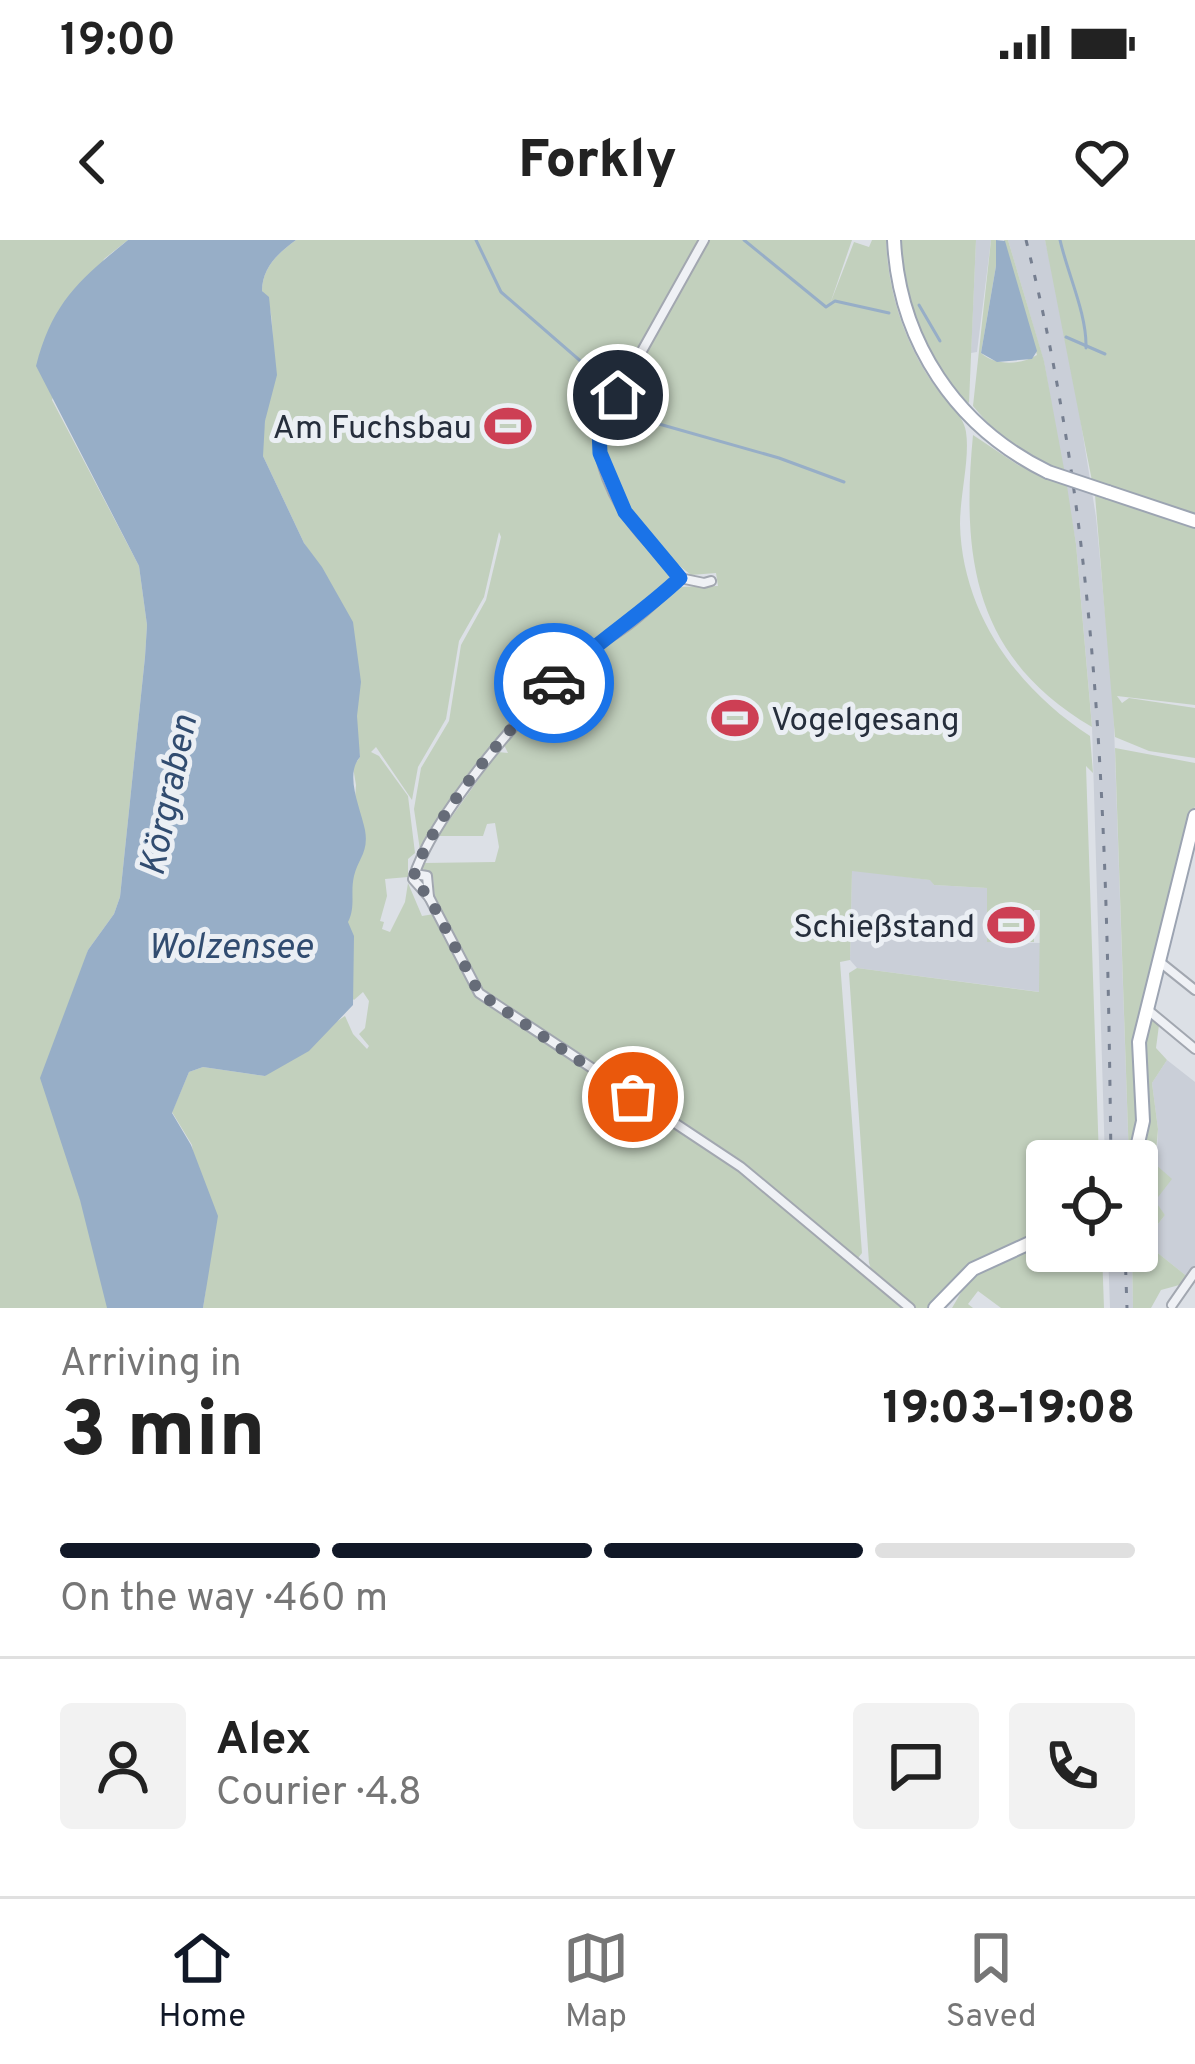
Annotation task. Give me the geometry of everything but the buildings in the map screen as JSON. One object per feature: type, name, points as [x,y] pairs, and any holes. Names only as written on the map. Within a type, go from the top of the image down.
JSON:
[{"type":"main road","points":[[893,240],[910,325],[935,375],[982,429],[1048,472],[1195,521]]},
{"type":"main road","points":[[1139,1140],[1143,1121],[1138,1055],[1195,816]]},
{"type":"main road","points":[[935,1308],[973,1269],[1026,1244]]},
{"type":"street","points":[[704,240],[598,437],[605,468],[625,512],[680,578],[711,580]]},
{"type":"street","points":[[680,578],[644,612],[589,650],[539,698],[462,792],[420,858],[415,874],[418,889],[429,897],[479,993],[741,1167],[910,1308]]},
{"type":"street","points":[[1159,961],[1195,990]]},
{"type":"street","points":[[1147,1009],[1195,1049]]},
{"type":"street","points":[[1172,1305],[1195,1272]]},
{"type":"shaded area","points":[[976,240],[991,240],[977,352],[971,353]]},
{"type":"shaded area","points":[[1008,240],[1045,240],[1067,335],[1096,517],[1113,697],[1128,1140],[1104,1140],[1092,726],[1076,544],[1044,362]]},
{"type":"shaded area","points":[[852,870],[931,880],[934,885],[987,888],[987,942],[1040,943],[1040,992],[857,968],[850,960]]},
{"type":"shaded area","points":[[1167,1060],[1195,1082],[1195,1268],[1189,1278],[1158,1253],[1158,1224],[1165,1215],[1158,1207],[1158,1129],[1152,1083]]},
{"type":"shaded area","points":[[1109,1272],[1132,1272],[1133,1308],[1110,1308]]},
{"type":"green space","points":[[0,240],[128,240],[104,259],[52,400],[139,566],[147,625],[120,897],[114,914],[88,950],[51,1088],[109,1308],[0,1308]]},
{"type":"green space","points":[[296,240],[701,240],[603,415],[598,436],[605,477],[628,518],[671,570],[667,583],[647,607],[577,655],[532,698],[420,850],[414,809],[421,768],[449,721],[461,645],[486,600],[499,532],[484,597],[459,641],[446,719],[418,767],[412,800],[376,747],[371,752],[408,796],[415,853],[408,859],[408,877],[385,879],[387,896],[380,921],[384,922],[382,929],[390,932],[405,902],[408,883],[422,916],[434,914],[479,995],[739,1168],[902,1308],[203,1308],[206,1288],[192,1145],[172,1112],[189,1072],[203,1067],[265,1076],[345,1016],[353,1034],[367,1049],[369,1046],[359,1034],[365,1028],[369,1001],[363,992],[354,1000],[347,993],[353,767],[360,757],[336,593],[304,543],[262,445],[272,341],[263,283],[272,262]]},
{"type":"green space","points":[[707,240],[852,240],[830,304],[854,242],[869,247],[872,240],[886,240],[905,330],[920,363],[966,432],[960,524],[963,557],[983,618],[1017,672],[1090,736],[1093,773],[1086,766],[1098,1140],[1026,1140],[1026,1238],[968,1269],[928,1308],[915,1308],[872,1272],[869,1263],[849,973],[857,968],[1039,992],[1040,910],[1034,910],[1034,942],[987,942],[987,888],[934,885],[930,880],[852,871],[850,960],[840,962],[862,1253],[858,1258],[740,1165],[481,992],[435,901],[433,877],[421,867],[423,863],[495,862],[499,847],[495,823],[487,824],[483,836],[438,836],[498,752],[508,753],[504,745],[572,668],[632,627],[675,587],[718,586],[716,573],[691,575],[671,559],[628,511],[607,467],[601,430]]},
{"type":"green space","points":[[899,240],[976,240],[969,403],[939,373],[918,330]]},
{"type":"green space","points":[[991,240],[996,240],[996,266],[981,353],[1008,363],[1037,355],[1004,240],[1008,240],[1044,361],[1065,474],[1014,446],[973,406]]},
{"type":"green space","points":[[1045,240],[1195,240],[1195,517],[1092,481]]},
{"type":"green space","points":[[973,435],[1018,465],[1067,486],[1092,727],[1053,700],[1022,670],[984,602],[970,524]]},
{"type":"green space","points":[[1095,495],[1195,525],[1195,705],[1117,696],[1122,703],[1129,698],[1195,708],[1195,758],[1149,751],[1115,737]]},
{"type":"green space","points":[[1115,748],[1195,763],[1195,806],[1135,1036],[1137,1125],[1134,1140],[1128,1140]]},
{"type":"green space","points":[[1151,1016],[1159,1025],[1156,1048],[1167,1060],[1152,1083],[1157,1140],[1143,1140],[1141,1057]]},
{"type":"green space","points":[[1158,1167],[1172,1179],[1158,1197]]},
{"type":"green space","points":[[1026,1251],[1026,1272],[1103,1272],[1104,1308],[1001,1308],[978,1291],[968,1304],[973,1308],[952,1308],[963,1289],[939,1308],[966,1279]]},
{"type":"green space","points":[[1158,1253],[1189,1278],[1161,1290],[1151,1308],[1133,1308],[1132,1272],[1158,1272]]},
{"type":"water","name":"Wolzensee","points":[[128,240],[296,240],[272,262],[263,283],[262,291],[269,297],[277,375],[265,421],[263,456],[304,543],[353,622],[361,682],[360,757],[353,782],[366,838],[354,876],[348,922],[354,936],[353,1005],[309,1051],[265,1076],[203,1067],[189,1072],[172,1113],[191,1145],[218,1216],[203,1308],[107,1308],[80,1200],[40,1078],[88,950],[114,914],[120,897],[147,625],[139,566],[36,366],[59,309]]},
{"type":"water","points":[[996,240],[1005,241],[1037,351],[1032,359],[997,362],[981,353]]},
{"type":"waterway","points":[[476,240],[501,292],[615,391]]},
{"type":"waterway","points":[[744,240],[826,307],[835,301],[889,313]]},
{"type":"waterway","points":[[1060,240],[1086,348]]},
{"type":"waterway","points":[[919,305],[940,341]]},
{"type":"waterway","points":[[1066,337],[1105,354]]},
{"type":"waterway","points":[[624,398],[659,424],[844,482]]},
{"type":"railway","points":[[1026,240],[1071,468],[1096,698],[1111,1140]]},
{"type":"railway","points":[[1126,1272],[1127,1308]]},
{"type":"way so far","points":[[554,683],[462,792],[420,858],[413,879],[429,897],[479,993],[633,1097]]},
{"type":"place","name":"Am Fuchsbau","points":[[508,426]]},
{"type":"place","name":"Vogelgesang","points":[[735,718]]},
{"type":"place","name":"Schießstand","points":[[1011,925]]},
{"type":"route","points":[[554,683],[680,578],[625,512],[605,468],[599,429],[618,395]]},
{"type":"water label","name":"Körgraben","points":[[167,795]]}]
